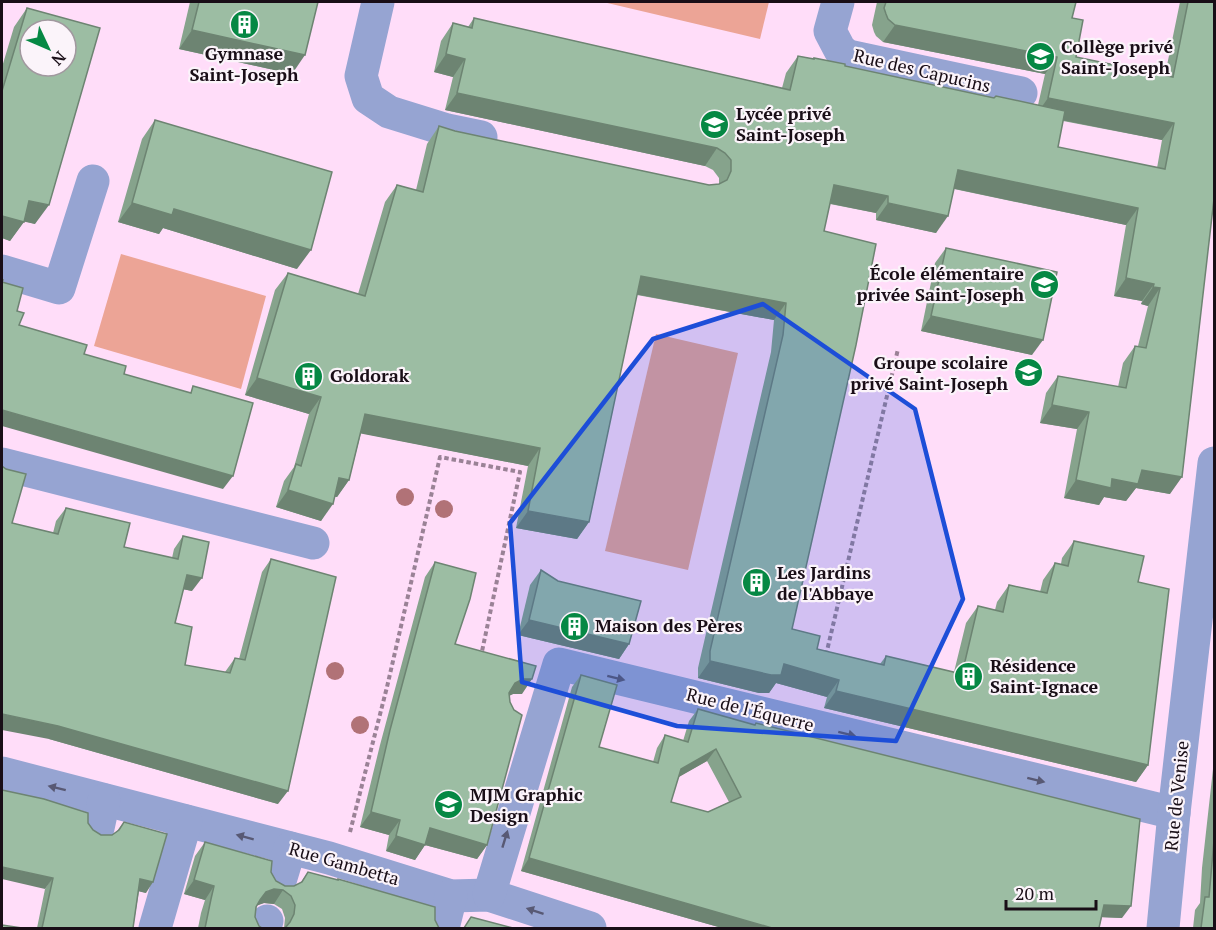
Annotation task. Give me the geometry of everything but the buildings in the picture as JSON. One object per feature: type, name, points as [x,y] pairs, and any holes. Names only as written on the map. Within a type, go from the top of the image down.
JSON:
[{"type":"street","points":[[378,2],[361,76],[368,98],[389,112],[447,130],[505,142]]},
{"type":"street","name":"Rue des Capucins","points":[[838,2],[830,31],[840,50],[848,56],[1021,93]]},
{"type":"street","points":[[2,271],[59,288],[93,181]]},
{"type":"street","name":"Rue de Venise","points":[[1163,928],[1174,813],[1203,665],[1215,463]]},
{"type":"street","points":[[2,464],[313,543]]},
{"type":"street","name":"Rue de l'Équerre","points":[[489,895],[530,716],[560,664],[1174,813]]},
{"type":"street","name":"Rue Gambetta","points":[[2,773],[101,814],[186,821],[342,862],[451,896],[489,895],[585,928]]},
{"type":"street","points":[[155,928],[186,821]]},
{"type":"street","points":[[280,881],[290,848]]},
{"type":"street","points":[[443,928],[451,896]]},
{"type":"path","points":[[825,660],[898,349]]},
{"type":"path","points":[[342,862],[387,687],[440,457],[520,472],[479,663]]},
{"type":"highlighted area","points":[[763,304],[915,409],[963,599],[896,741],[677,726],[522,682],[510,523],[653,339]]},
{"type":"shaded area","points":[[603,2],[769,2],[760,39]]},
{"type":"shaded area","points":[[121,254],[266,296],[241,389],[94,346]]},
{"type":"shaded area","points":[[656,334],[738,353],[688,570],[605,551]]},
{"type":"place","name":"Gymnase Saint-Joseph","points":[[244,25]]},
{"type":"place","name":"Collège privé Saint-Joseph","points":[[1040,57]]},
{"type":"place","name":"Lycée privé Saint-Joseph","points":[[715,124]]},
{"type":"place","name":"École élémentaire privée Saint-Joseph","points":[[1045,284]]},
{"type":"place","name":"Groupe scolaire privé Saint-Joseph","points":[[1029,373]]},
{"type":"place","name":"Goldorak","points":[[309,376]]},
{"type":"place","name":"Les Jardins de l'Abbaye","points":[[756,583]]},
{"type":"place","name":"Maison des Pères","points":[[574,626]]},
{"type":"place","name":"Résidence Saint-Ignace","points":[[969,676]]},
{"type":"place","name":"MJM Graphic Design","points":[[449,805]]}]
